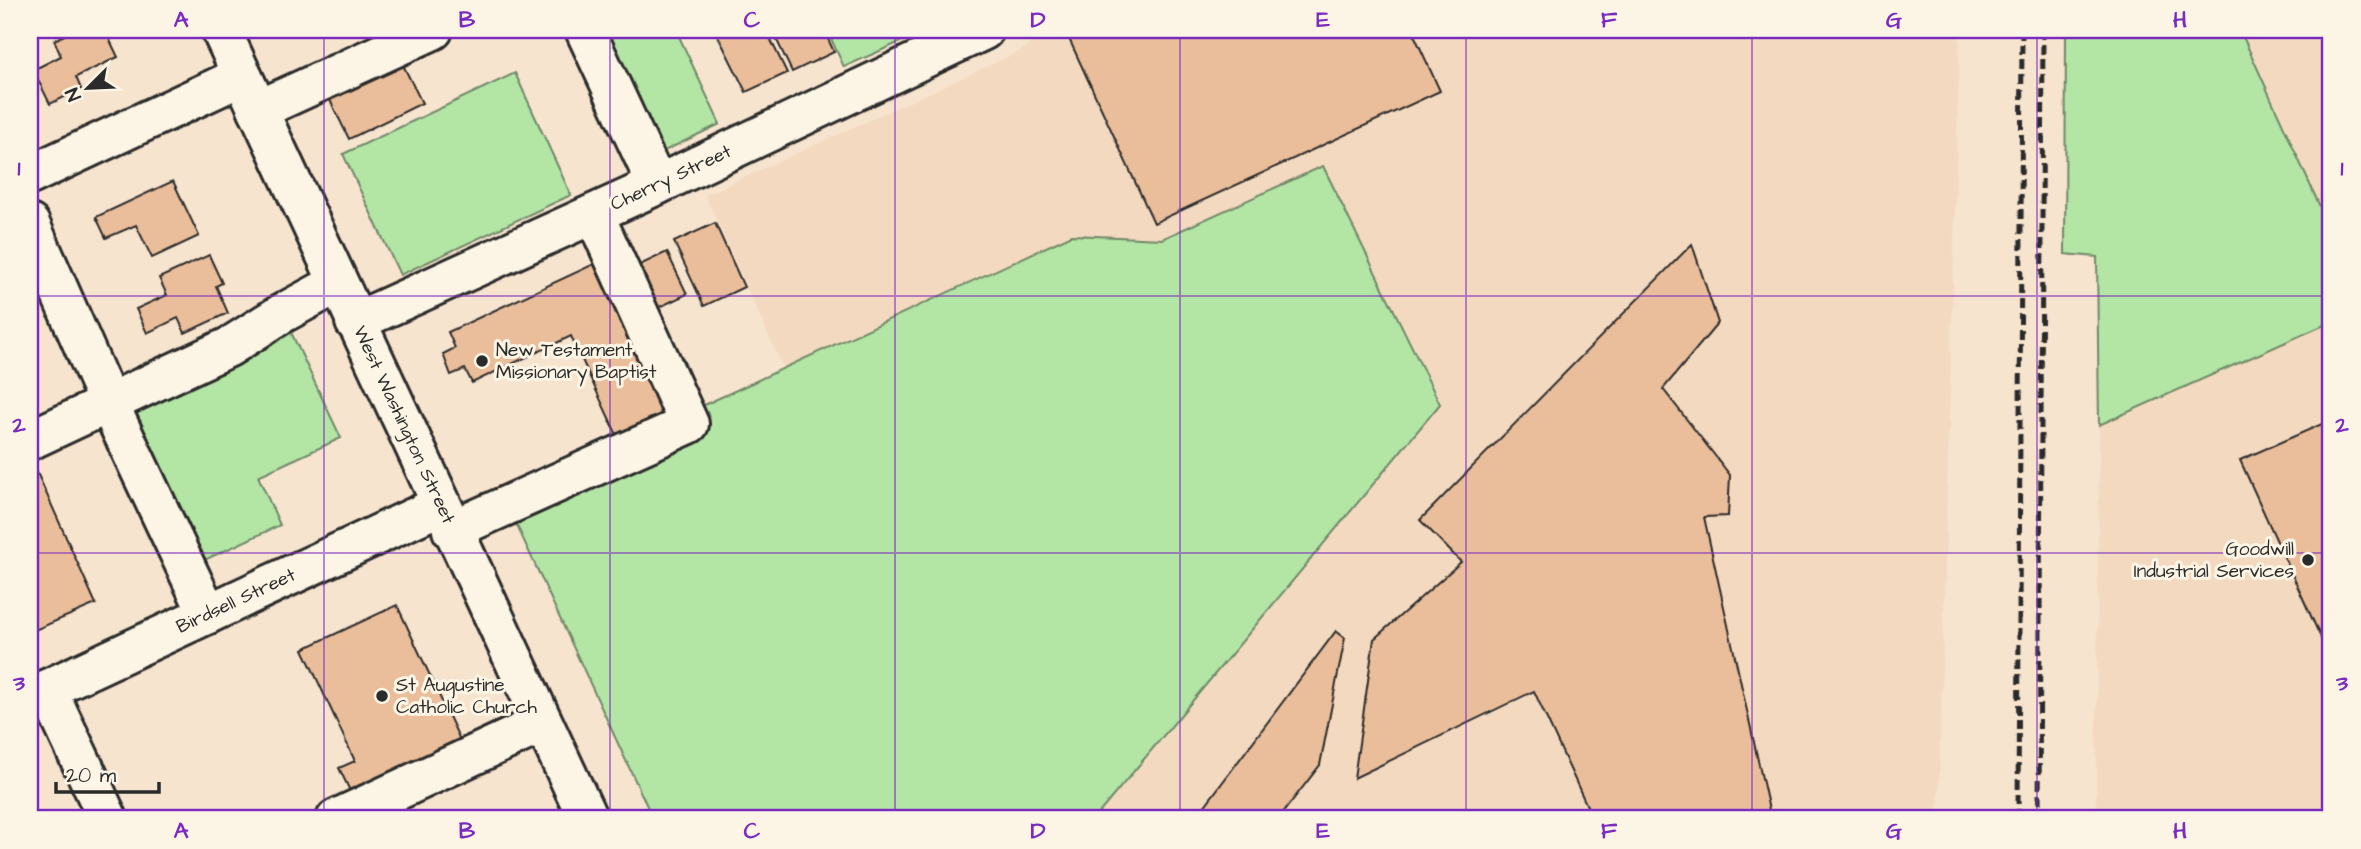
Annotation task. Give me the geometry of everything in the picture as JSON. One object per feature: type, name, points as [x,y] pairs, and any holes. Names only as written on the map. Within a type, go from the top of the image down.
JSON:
[{"type":"street","name":"West Washington Street","points":[[221,30],[588,819]]},
{"type":"street","points":[[258,110],[433,30]]},
{"type":"street","points":[[585,30],[657,185]]},
{"type":"street","name":"Cherry Street","points":[[355,322],[657,185],[984,30]]},
{"type":"street","points":[[30,175],[242,76]]},
{"type":"street","name":"Birdsell Street","points":[[38,693],[208,614],[447,517],[689,424],[594,214]]},
{"type":"street","points":[[30,224],[109,404],[208,614]]},
{"type":"street","points":[[30,440],[229,347],[281,314],[338,283]]},
{"type":"street","points":[[38,693],[108,819]]},
{"type":"street","points":[[336,819],[543,723]]},
{"type":"shaded area","points":[[1049,30],[1960,30],[1938,819],[1094,819],[1440,404],[1322,166],[1162,239],[1072,235],[784,370],[705,195],[1021,51]]},
{"type":"shaded area","points":[[2240,30],[2331,30],[2331,231],[2301,164]]},
{"type":"shaded area","points":[[2331,322],[2331,819],[2096,819],[2099,425]]},
{"type":"green space","points":[[595,30],[676,30],[720,124],[654,156]]},
{"type":"green space","points":[[827,30],[927,30],[844,67]]},
{"type":"green space","points":[[2066,30],[2240,30],[2331,231],[2331,322],[2099,425],[2097,257],[2065,254]]},
{"type":"green space","points":[[515,73],[571,195],[400,275],[343,154]]},
{"type":"green space","points":[[1323,166],[1440,404],[1094,819],[653,819],[512,515],[691,411],[1072,235],[1162,239]]},
{"type":"green space","points":[[289,328],[341,438],[258,476],[280,525],[196,564],[122,407]]},
{"type":"building","points":[[75,30],[105,30],[118,57],[76,77],[81,89],[50,104],[33,70],[61,56],[54,40]]},
{"type":"building","points":[[715,30],[766,30],[787,73],[746,92]]},
{"type":"building","points":[[772,30],[824,30],[834,52],[792,72]]},
{"type":"building","points":[[1065,30],[1412,30],[1440,91],[1154,223]]},
{"type":"building","points":[[402,63],[422,103],[349,139],[329,98]]},
{"type":"building","points":[[173,181],[199,236],[152,258],[136,225],[106,238],[96,217]]},
{"type":"building","points":[[715,223],[744,287],[704,306],[674,242]]},
{"type":"building","points":[[1692,244],[1718,323],[1663,389],[1730,475],[1728,516],[1704,517],[1771,819],[1593,819],[1534,691],[1354,778],[1374,639],[1461,562],[1420,520]]},
{"type":"building","points":[[667,252],[687,294],[647,313],[627,271]]},
{"type":"building","points":[[209,255],[222,283],[216,286],[228,313],[185,333],[178,318],[147,333],[136,309],[167,295],[159,278]]},
{"type":"building","name":"New Testament Missionary Baptist","points":[[594,264],[668,421],[621,444],[571,336],[472,383],[465,369],[451,375],[443,354],[455,348],[448,332]]},
{"type":"building","name":"Goodwill Industrial Services","points":[[2331,420],[2331,660],[2240,460]]},
{"type":"building","points":[[30,457],[96,604],[30,632]]},
{"type":"building","name":"St Augustine Catholic Church","points":[[397,605],[461,742],[350,791],[339,768],[355,761],[303,649]]},
{"type":"building","points":[[1336,631],[1345,638],[1320,765],[1278,819],[1195,819]]},
{"type":"railway","points":[[2018,819],[2022,30]]},
{"type":"railway","points":[[2039,819],[2043,30]]},
{"type":"place","name":"New Testament Missionary Baptist","points":[[482,361]]},
{"type":"place","name":"Goodwill Industrial Services","points":[[2308,560]]},
{"type":"place","name":"St Augustine Catholic Church","points":[[382,696]]}]
